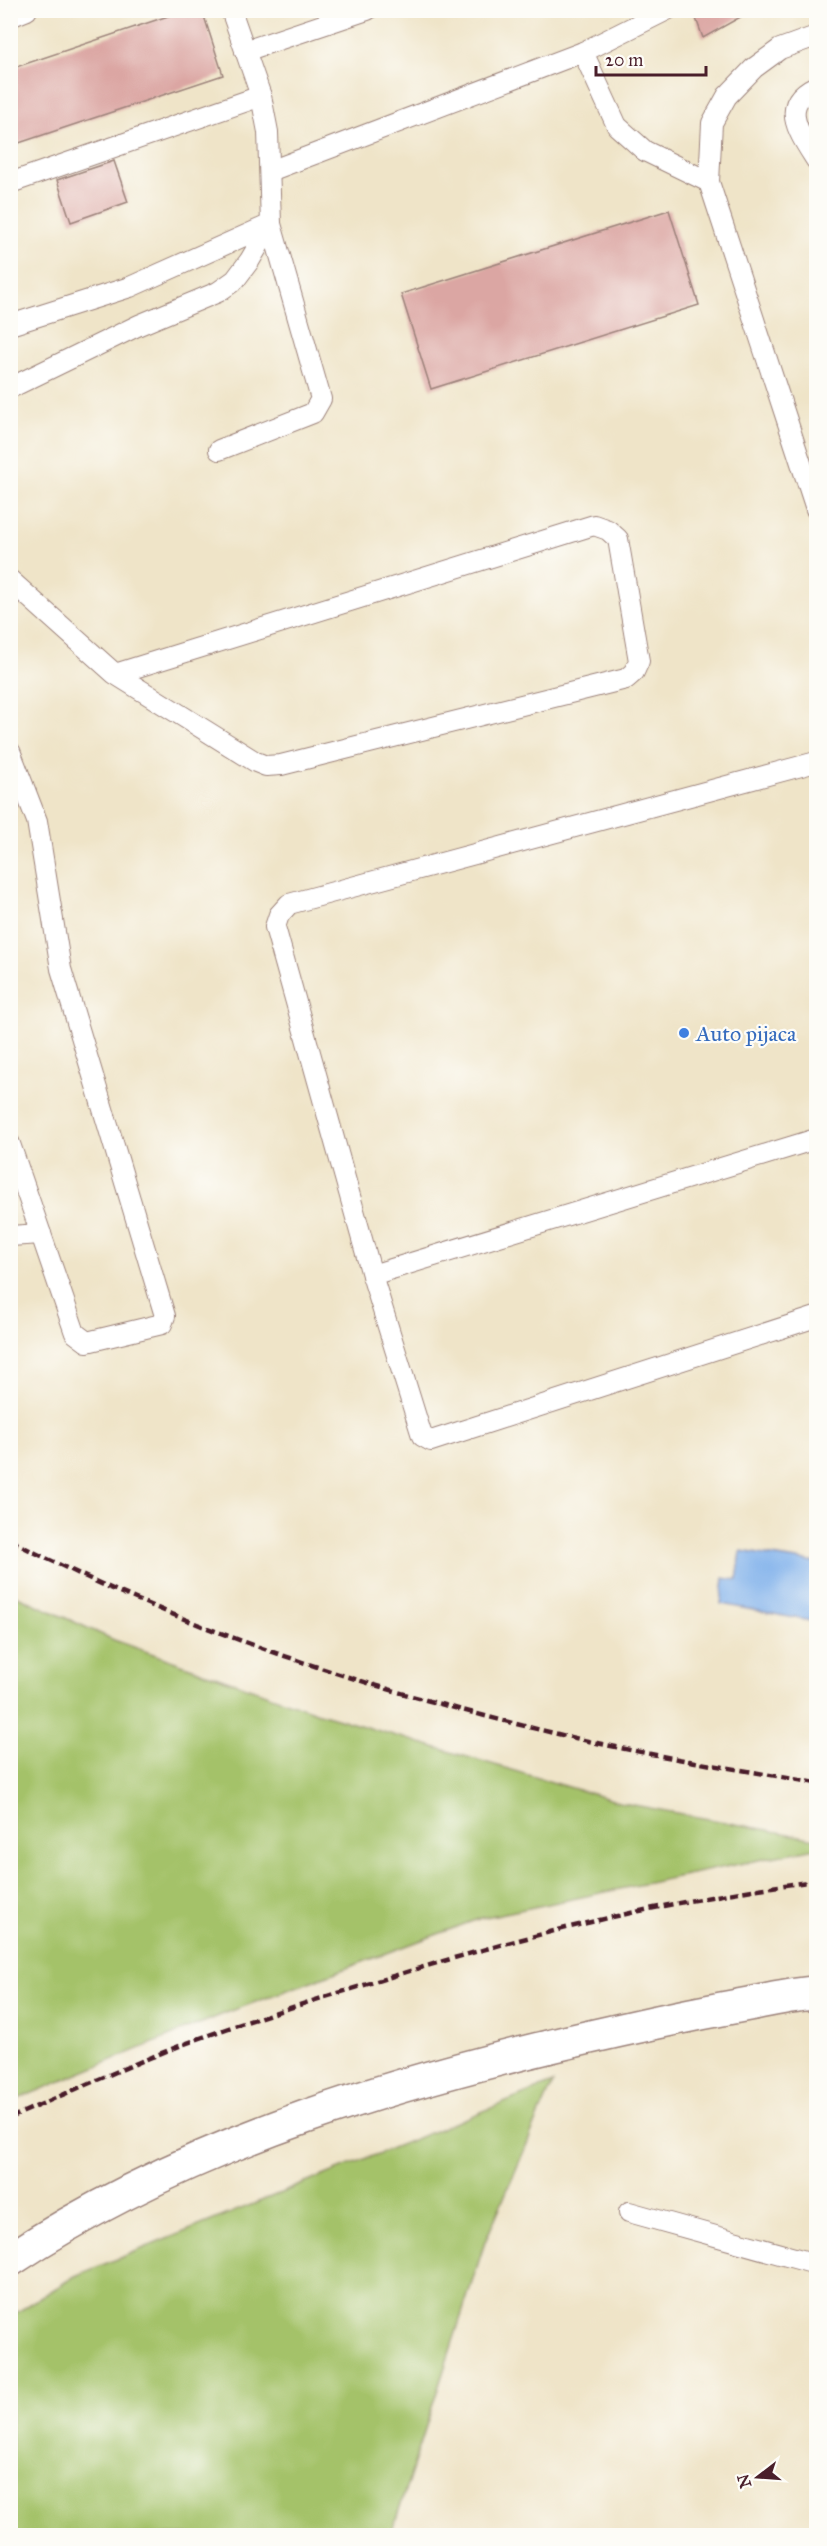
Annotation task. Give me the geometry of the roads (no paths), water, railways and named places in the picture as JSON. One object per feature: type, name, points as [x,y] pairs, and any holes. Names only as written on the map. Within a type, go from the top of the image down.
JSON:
[{"type":"street","points":[[10,2260],[58,2228],[178,2166],[333,2107],[524,2051],[698,2013],[816,1993]]},
{"type":"lane","points":[[10,16],[27,10]]},
{"type":"lane","points":[[219,450],[313,413],[321,399],[271,224],[268,132],[261,96],[231,10]]},
{"type":"lane","points":[[245,51],[367,10]]},
{"type":"lane","points":[[270,171],[583,52],[667,10]]},
{"type":"lane","points":[[816,36],[780,49],[754,68],[727,96],[712,123],[709,182],[816,509]]},
{"type":"lane","points":[[583,52],[616,126],[645,151],[709,182]]},
{"type":"lane","points":[[816,87],[802,93],[795,103],[795,119],[816,160]]},
{"type":"lane","points":[[10,183],[261,96]]},
{"type":"lane","points":[[10,325],[130,287],[271,224]]},
{"type":"lane","points":[[10,388],[139,326],[218,292],[235,280],[250,260],[271,224]]},
{"type":"lane","points":[[10,580],[116,674],[256,762],[273,766],[626,679],[634,672],[639,661],[618,539],[608,530],[594,525],[116,674]]},
{"type":"lane","points":[[10,751],[37,821],[60,969],[165,1316],[162,1324],[87,1342],[75,1333],[10,1144]]},
{"type":"lane","points":[[816,762],[290,904],[279,915],[275,927],[372,1275],[422,1436],[431,1441],[816,1317]]},
{"type":"lane","points":[[372,1275],[816,1139]]},
{"type":"lane","points":[[10,1236],[41,1234]]},
{"type":"lane","points":[[629,2212],[816,2264]]},
{"type":"water","points":[[741,1551],[816,1563],[816,1622],[721,1604],[724,1578],[737,1580]]},
{"type":"railway","points":[[10,1540],[151,1605],[224,1634],[371,1684],[446,1706],[597,1743],[816,1783]]},
{"type":"railway","points":[[10,2118],[203,2037],[471,1953],[642,1910],[816,1881]]},
{"type":"place","name":"Auto pijaca","points":[[684,1033]]}]
